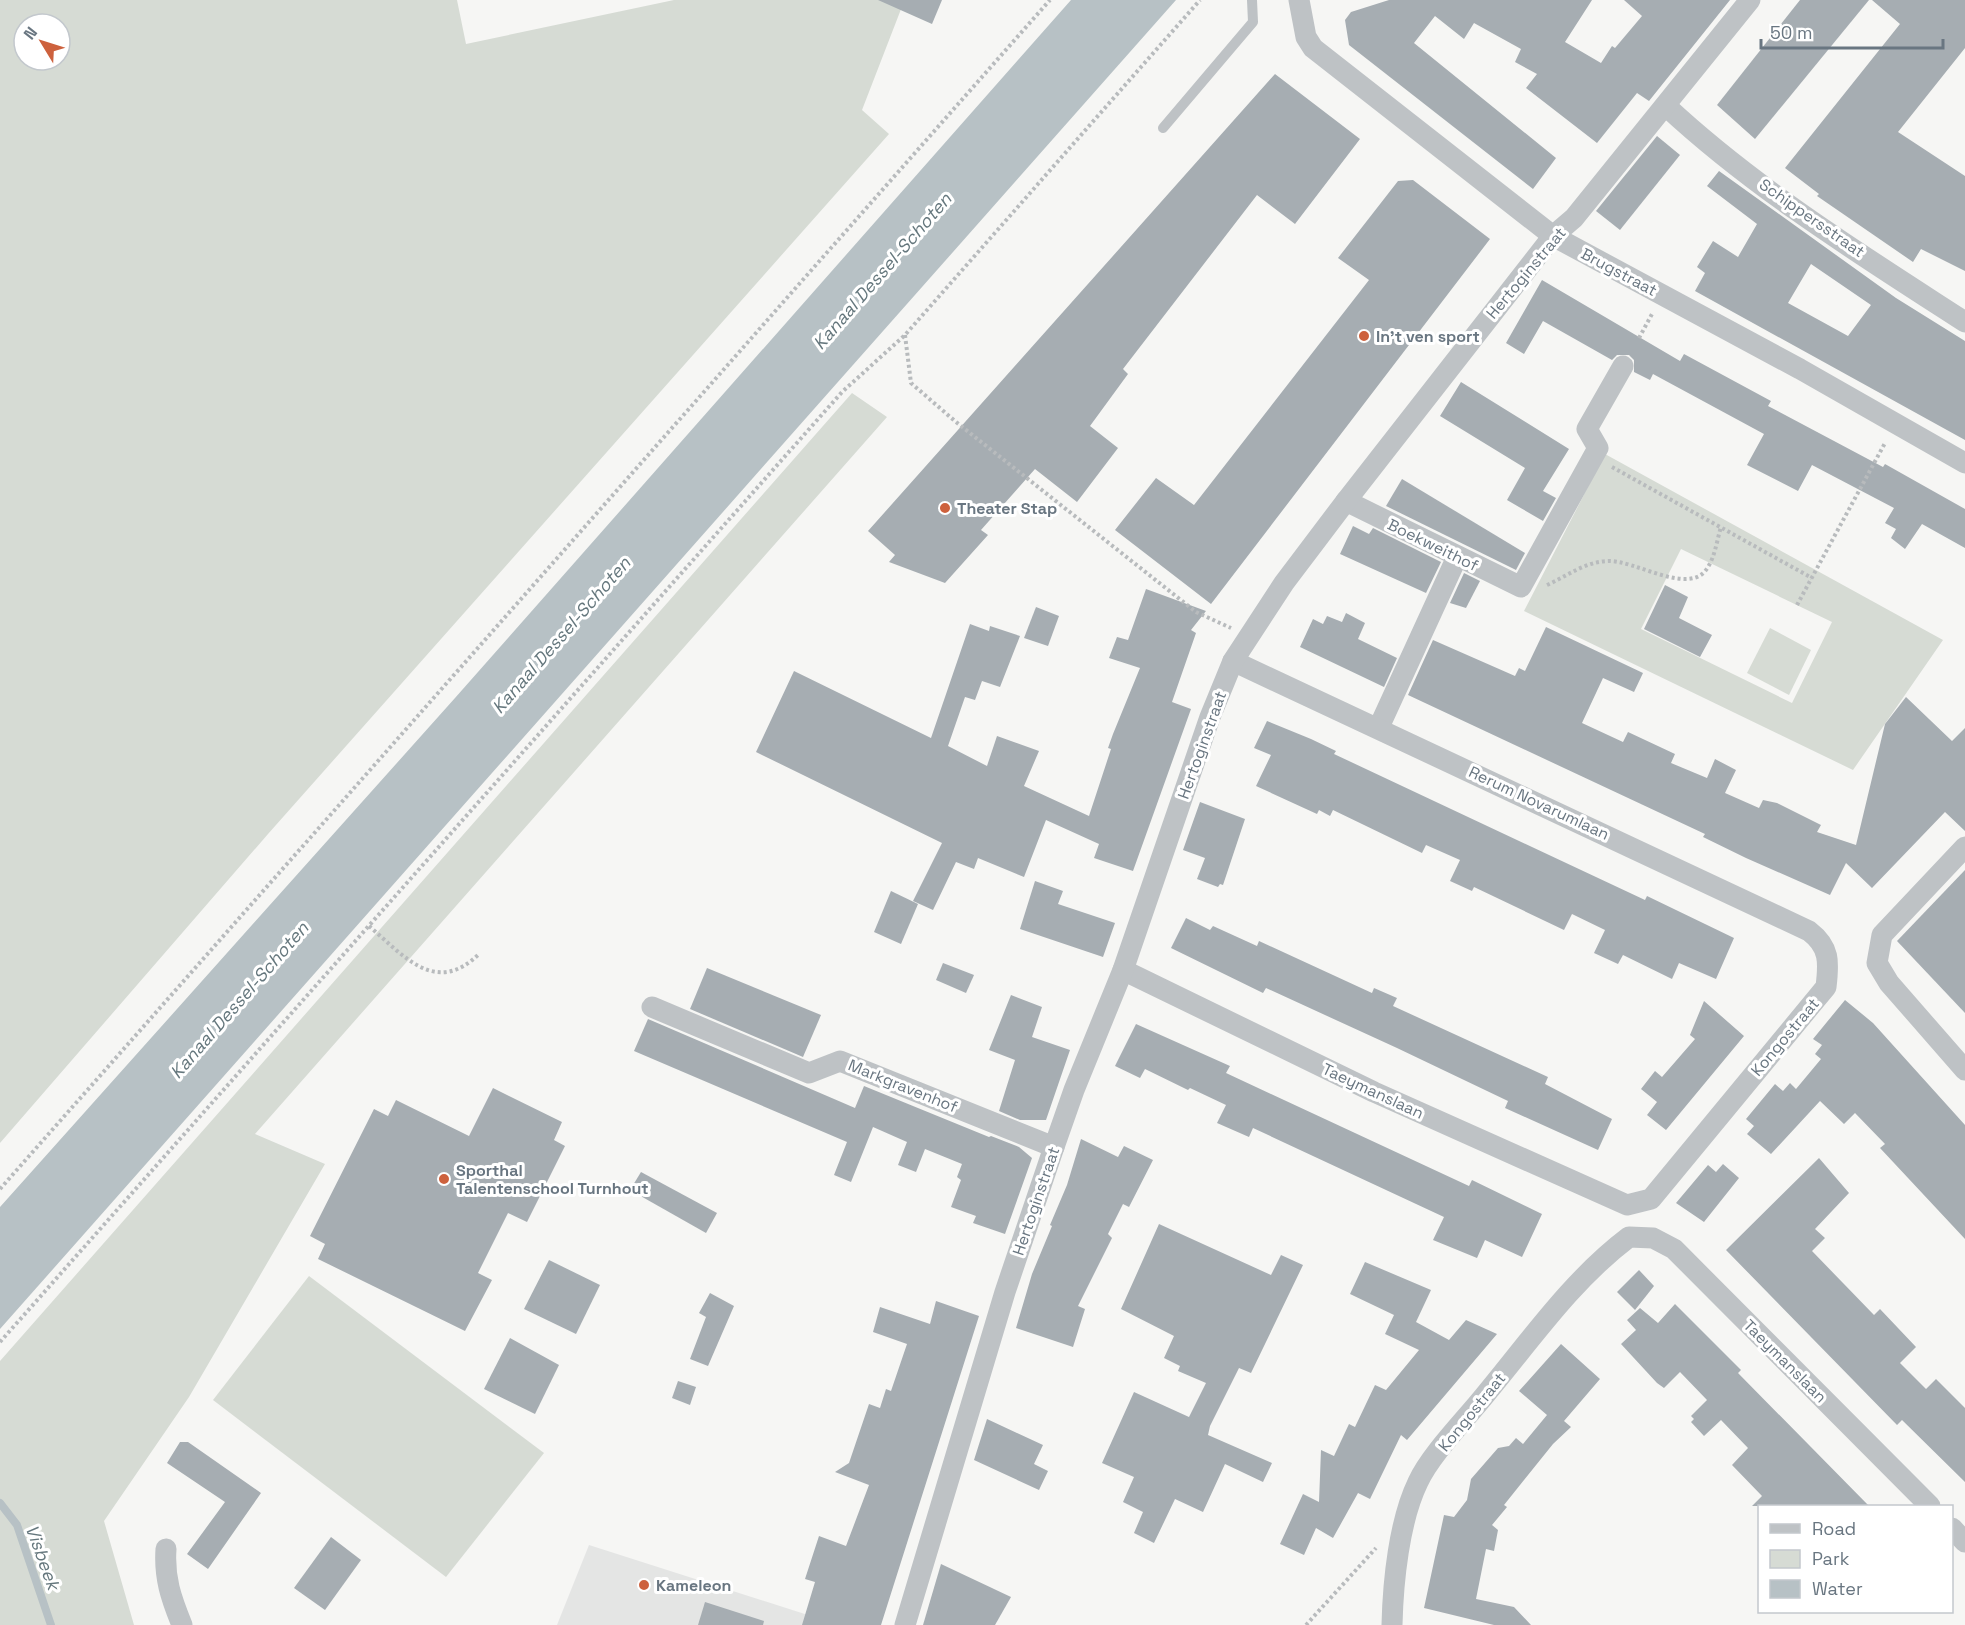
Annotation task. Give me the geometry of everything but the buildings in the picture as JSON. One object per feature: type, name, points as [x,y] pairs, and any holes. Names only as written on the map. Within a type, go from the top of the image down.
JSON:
[{"type":"street","name":"Brugstraat","points":[[1299,0],[1306,38],[1313,48],[1553,236],[1965,463]]},
{"type":"street","name":"Hertoginstraat","points":[[905,1625],[1005,1292],[1054,1147],[1074,1090],[1123,970],[1210,717],[1233,661],[1284,583],[1553,236],[1574,218],[1750,0]]},
{"type":"street","name":"Schippersstraat","points":[[1666,106],[1692,130],[1788,203],[1965,322]]},
{"type":"street","points":[[1521,587],[1598,448],[1587,429],[1623,366]]},
{"type":"street","name":"Boekweithof","points":[[1346,501],[1521,587]]},
{"type":"street","points":[[1378,727],[1456,556]]},
{"type":"street","name":"Rerum Novarumlaan","points":[[1233,661],[1809,931],[1821,940],[1829,961]]},
{"type":"street","points":[[1965,847],[1882,935],[1877,963],[1889,983],[1965,1070]]},
{"type":"street","name":"Kongostraat","points":[[1626,1205],[1651,1199],[1826,987],[1829,961]]},
{"type":"street","name":"Taeymanslaan","points":[[1123,970],[1374,1092],[1626,1205]]},
{"type":"street","name":"Markgravenhof","points":[[652,1007],[810,1073],[840,1061],[1054,1147]]},
{"type":"street","name":"Taeymanslaan","points":[[1629,1237],[1653,1238],[1674,1249],[1929,1505]]},
{"type":"street","name":"Kongostraat","points":[[1392,1625],[1393,1596],[1402,1537],[1418,1481],[1451,1436],[1597,1261],[1629,1237]]},
{"type":"street","points":[[1953,1529],[1965,1542]]},
{"type":"street","points":[[166,1549],[165,1570],[168,1593],[182,1625]]},
{"type":"lane","points":[[1163,128],[1253,22],[1252,0]]},
{"type":"path","points":[[0,1189],[1050,0]]},
{"type":"path","points":[[0,1342],[842,392],[905,335],[1200,0]]},
{"type":"path","points":[[905,335],[911,383],[956,422],[1196,612],[1249,636]]},
{"type":"path","points":[[1797,605],[1896,424]]},
{"type":"path","points":[[1593,457],[1812,578]]},
{"type":"path","points":[[1521,587],[1532,591],[1580,568],[1607,561],[1621,561],[1680,579],[1691,580],[1707,569],[1721,528]]},
{"type":"path","points":[[369,926],[413,964],[428,972],[445,973],[461,969],[480,953]]},
{"type":"path","points":[[1306,1625],[1379,1546],[1402,1537]]},
{"type":"shaded area","name":"Kameleon","points":[[589,1545],[839,1625],[557,1625]]},
{"type":"green space","points":[[0,0],[457,0],[466,44],[674,0],[895,0],[903,4],[862,110],[889,134],[268,834],[0,1143]]},
{"type":"green space","points":[[852,393],[887,417],[255,1134],[325,1164],[189,1397],[104,1521],[134,1625],[0,1625],[0,1361]]},
{"type":"green space","points":[[1605,454],[1943,640],[1853,770],[1524,611]],"holes":[[[1681,549],[1832,622],[1792,703],[1641,629]]]},
{"type":"green space","points":[[1770,628],[1811,650],[1789,695],[1747,673]]},
{"type":"green space","points":[[309,1276],[544,1453],[446,1577],[213,1400]]},
{"type":"water","name":"Kanaal Dessel-Schoten","points":[[1071,0],[1176,0],[0,1329],[0,1207],[455,698]]},
{"type":"waterway","name":"Visbeek","points":[[0,1503],[17,1525],[51,1625]]},
{"type":"place","name":"In't ven sport","points":[[1364,336]]},
{"type":"place","name":"Theater Stap","points":[[945,508]]},
{"type":"place","name":"Sporthal Talentenschool Turnhout","points":[[444,1179]]},
{"type":"place","name":"Kameleon","points":[[644,1585]]}]
